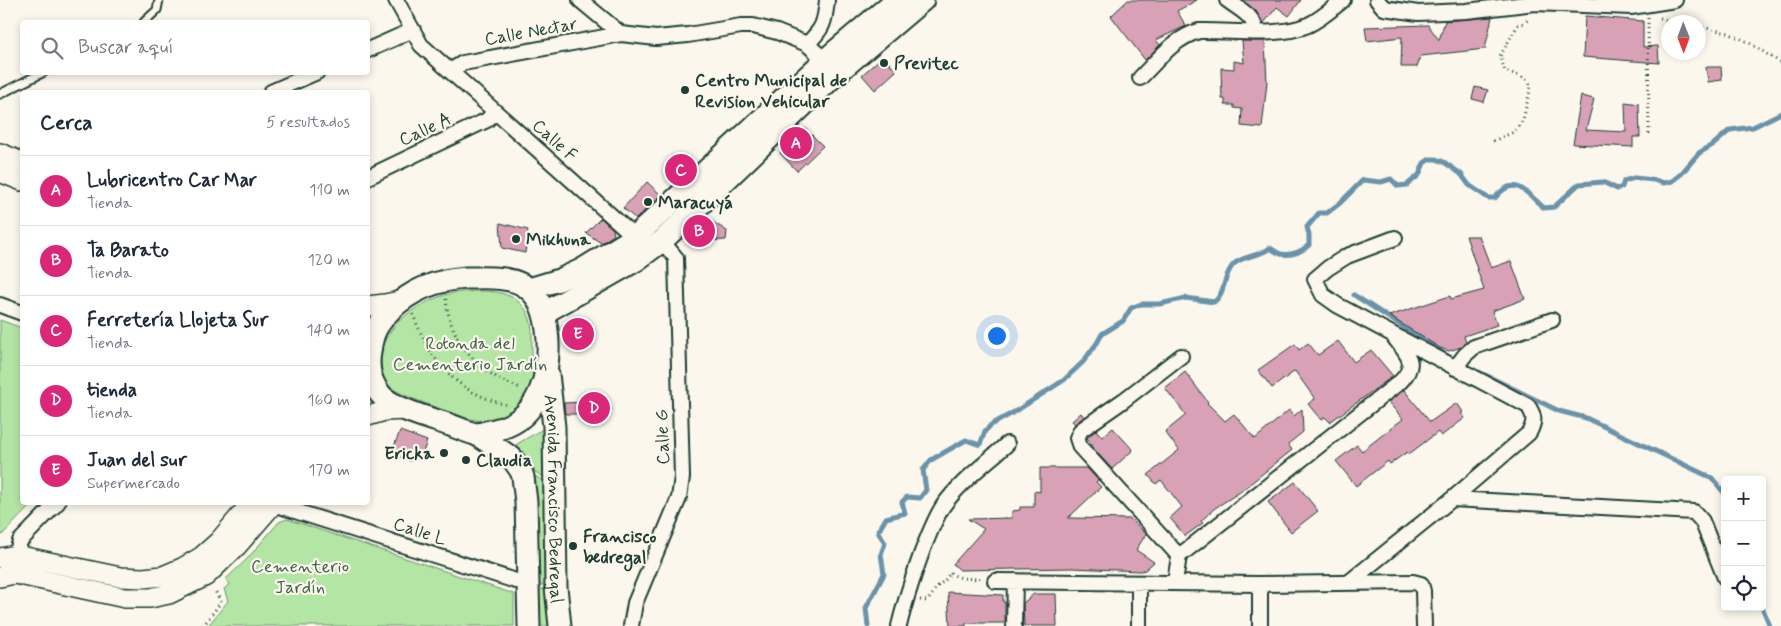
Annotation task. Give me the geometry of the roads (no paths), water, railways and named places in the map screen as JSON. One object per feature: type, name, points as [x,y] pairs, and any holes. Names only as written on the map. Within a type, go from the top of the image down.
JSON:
[{"type":"main road","points":[[544,313],[635,261],[662,241],[896,0]]},
{"type":"main road","points":[[529,289],[559,280],[582,269],[636,237],[831,66],[923,0]]},
{"type":"main road","points":[[0,153],[20,161]]},
{"type":"main road","points":[[0,172],[20,180]]},
{"type":"main road","points":[[636,237],[662,241]]},
{"type":"main road","points":[[370,370],[375,395],[405,410],[476,434],[499,429],[524,415],[539,394],[548,371],[548,337],[544,313],[538,299],[522,284],[508,280],[467,278],[441,282],[417,292],[411,311]]},
{"type":"main road","points":[[370,306],[385,304],[411,311]]},
{"type":"main road","points":[[370,344],[379,324],[392,310],[411,311]]},
{"type":"main road","name":"Avenida Francisco Bedregal","points":[[548,371],[554,427],[556,587],[560,626]]},
{"type":"main road","points":[[370,415],[385,411],[405,410]]},
{"type":"main road","name":"Avenida Francisco Bedregal","points":[[476,434],[512,458],[524,477],[529,626]]},
{"type":"main road","points":[[249,505],[219,541],[201,557],[163,576],[143,578],[120,577],[8,556],[7,575],[125,598],[150,598],[169,594],[206,576],[237,546],[271,505]]},
{"type":"street","name":"Calle F","points":[[396,0],[421,45],[636,237]]},
{"type":"street","points":[[580,0],[621,34]]},
{"type":"street","points":[[807,44],[820,32],[826,15],[827,0]]},
{"type":"street","points":[[1227,0],[1251,18],[1256,24],[1256,32]]},
{"type":"street","points":[[1140,78],[1173,44],[1180,38],[1190,34],[1199,31],[1256,32],[1286,30],[1308,25],[1343,0]]},
{"type":"street","points":[[1377,0],[1384,8],[1418,13],[1535,3],[1631,7],[1646,2],[1675,0]]},
{"type":"street","name":"Calle Nectar","points":[[450,71],[462,63],[621,34],[656,38],[688,35],[741,26],[753,26],[777,32],[807,44],[831,66]]},
{"type":"street","points":[[370,49],[413,30]]},
{"type":"street","points":[[276,90],[310,75]]},
{"type":"street","name":"Calle A","points":[[370,176],[487,120],[495,112]]},
{"type":"street","points":[[1348,583],[1452,499],[1529,433],[1534,424],[1533,414],[1528,406],[1337,305],[1323,295],[1315,279],[1328,268],[1347,256],[1395,238]]},
{"type":"street","name":"Calle G","points":[[632,626],[635,603],[679,498],[682,476],[676,258],[662,241]]},
{"type":"street","points":[[0,306],[20,312]]},
{"type":"street","points":[[1454,368],[1474,347],[1552,320]]},
{"type":"street","points":[[1175,582],[1179,556],[1401,381],[1410,368],[1410,359],[1390,332]]},
{"type":"street","points":[[1179,556],[1080,447],[1077,438],[1081,430],[1088,424],[1124,400],[1181,356]]},
{"type":"street","points":[[899,626],[906,596],[929,534],[943,507],[966,481],[1007,444]]},
{"type":"street","points":[[1452,499],[1694,512],[1702,521],[1721,568]]},
{"type":"street","points":[[8,556],[55,505]]},
{"type":"street","name":"Calle L","points":[[279,505],[516,581],[528,581]]},
{"type":"street","points":[[995,581],[1260,584],[1413,582],[1421,584],[1423,591],[1424,626]]},
{"type":"street","points":[[1014,626],[1015,581]]},
{"type":"street","points":[[1139,582],[1140,626]]},
{"type":"street","points":[[1260,584],[1260,626]]},
{"type":"lane","points":[[146,20],[157,10],[159,0]]},
{"type":"lane","points":[[0,94],[38,75]]},
{"type":"waterway","points":[[868,626],[866,608],[884,574],[881,554],[885,543],[878,532],[886,518],[905,513],[902,502],[907,497],[920,498],[926,490],[923,470],[931,460],[966,440],[980,445],[985,431],[991,425],[1064,380],[1083,362],[1102,334],[1123,321],[1131,308],[1141,304],[1160,304],[1186,298],[1214,302],[1221,294],[1230,268],[1238,261],[1270,248],[1280,254],[1293,254],[1300,251],[1309,245],[1307,227],[1319,213],[1327,213],[1363,180],[1381,182],[1391,179],[1398,186],[1407,185],[1419,175],[1424,163],[1430,159],[1444,162],[1461,174],[1469,185],[1488,198],[1495,198],[1508,187],[1514,186],[1526,192],[1544,208],[1554,207],[1579,184],[1603,182],[1617,189],[1622,187],[1624,181],[1634,178],[1664,183],[1672,181],[1681,174],[1699,153],[1714,144],[1730,130],[1753,127],[1781,113]]},
{"type":"waterway","points":[[1354,295],[1451,358]]},
{"type":"waterway","points":[[1479,372],[1559,411],[1586,418],[1712,478],[1721,489]]},
{"type":"waterway","points":[[1764,611],[1770,626]]},
{"type":"place","name":"Previtec","points":[[884,63]]},
{"type":"place","name":"Centro Municipal de Revision Vehicular","points":[[685,90]]},
{"type":"place","name":"Lubricentro Car Mar","points":[[796,143]]},
{"type":"place","name":"Ferretería Llojeta Sur","points":[[681,170]]},
{"type":"place","name":"Maracuyá","points":[[648,202]]},
{"type":"place","name":"Ta Barato","points":[[699,231]]},
{"type":"place","name":"Mikhuna","points":[[516,239]]},
{"type":"place","name":"Juan del sur","points":[[578,334]]},
{"type":"place","name":"tienda","points":[[594,408]]},
{"type":"place","name":"Ericka","points":[[444,453]]},
{"type":"place","name":"Claudia","points":[[466,460]]},
{"type":"place","name":"Francisco bedregal","points":[[573,546]]},
{"type":"park label","name":"Rotonda del Cementerio Jardín","points":[[470,353]]},
{"type":"park label","name":"Cementerio Jardín","points":[[300,576]]}]
